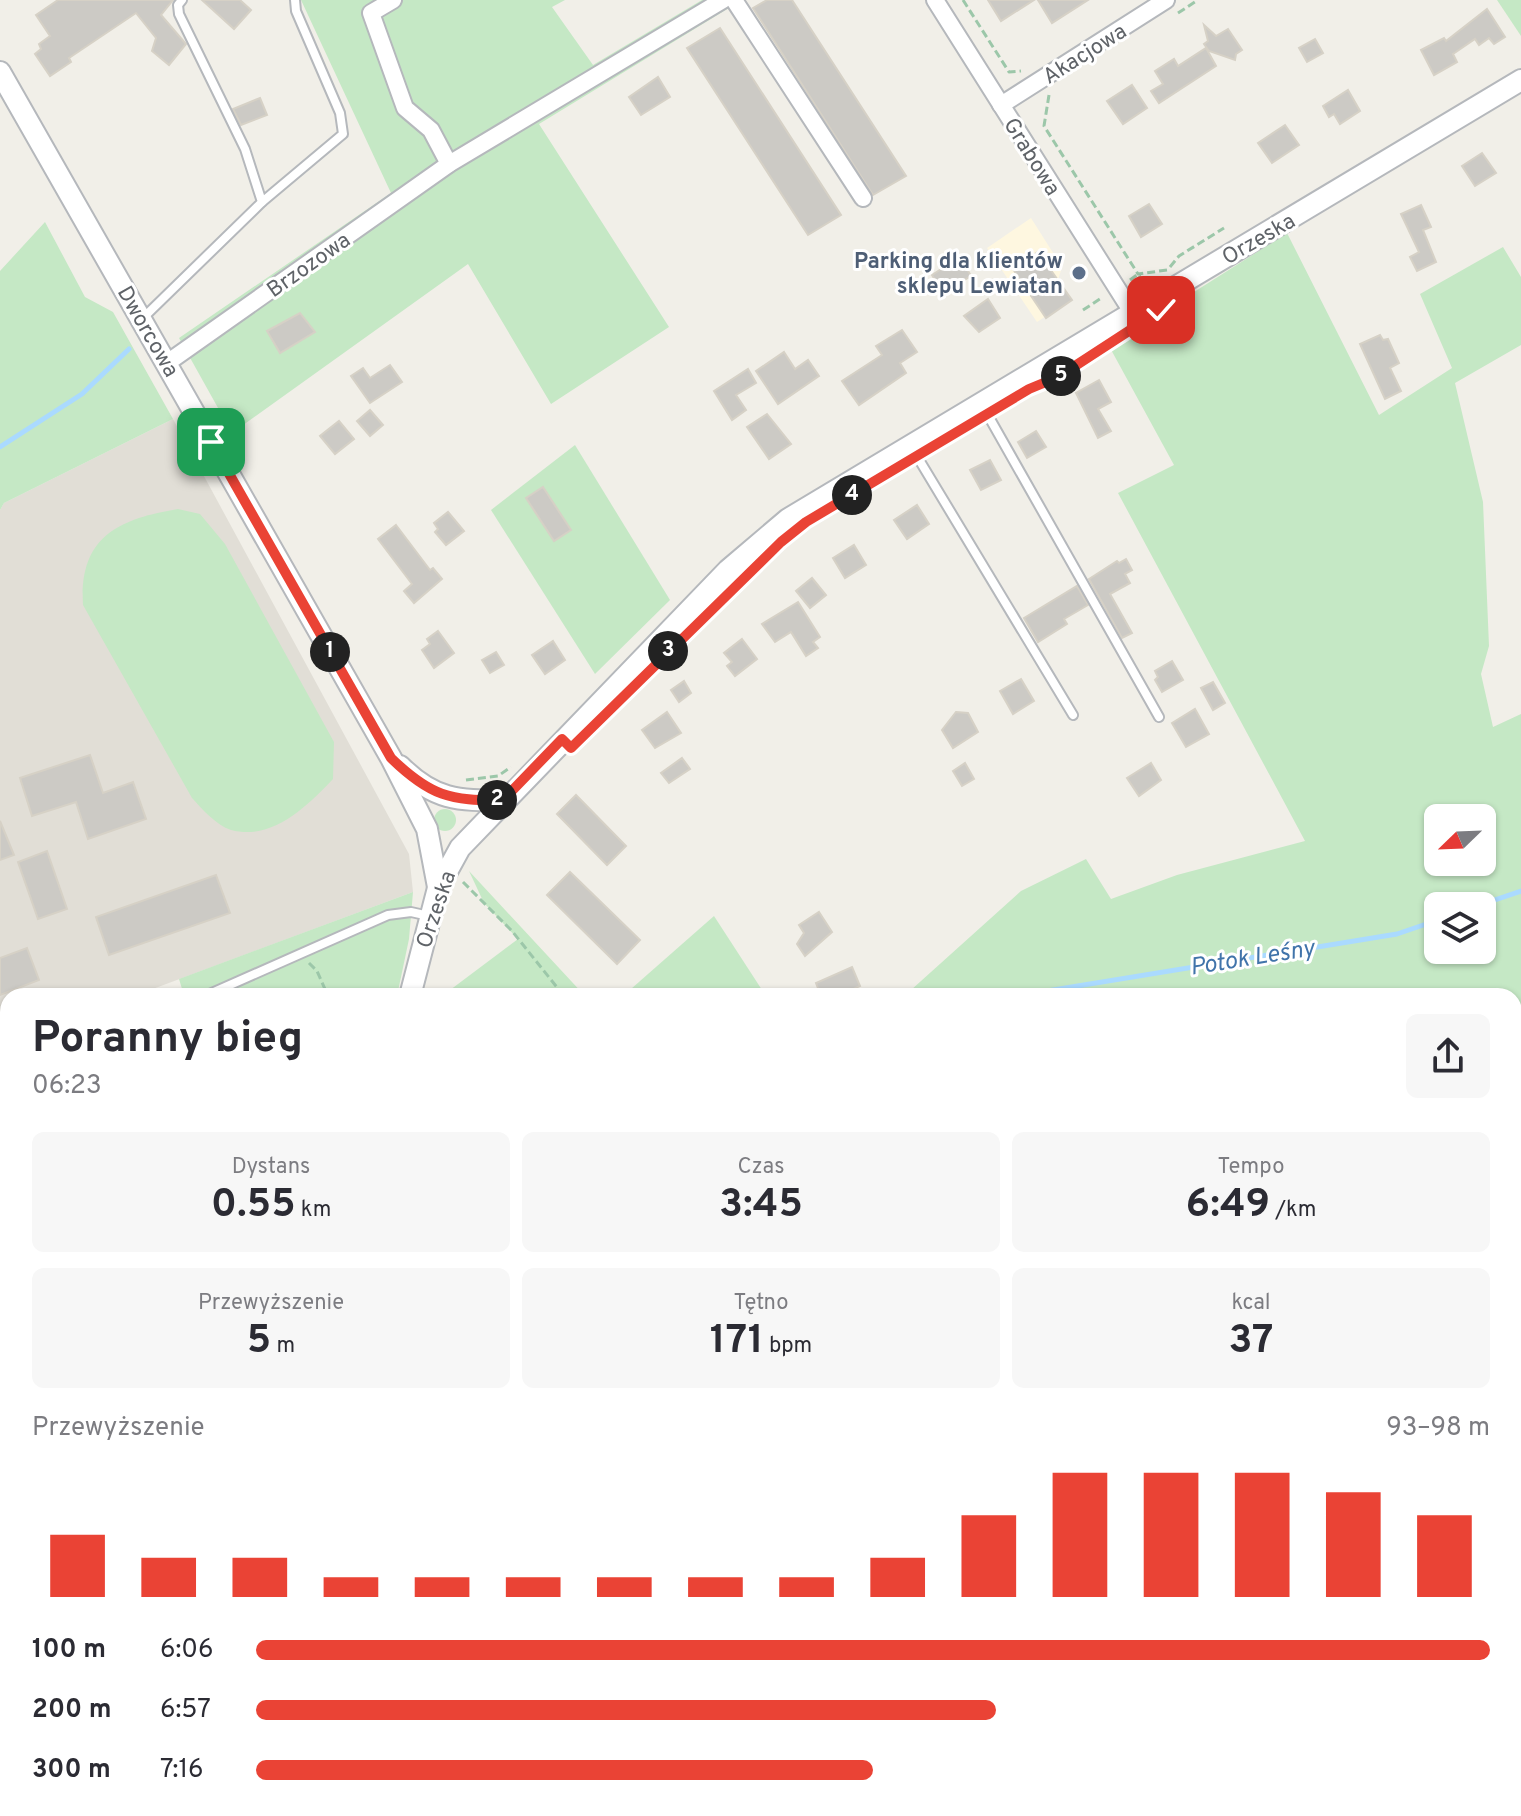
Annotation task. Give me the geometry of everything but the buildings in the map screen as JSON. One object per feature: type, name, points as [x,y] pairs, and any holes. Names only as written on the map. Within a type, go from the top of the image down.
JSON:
[{"type":"street","points":[[393,0],[371,13],[405,108],[431,130],[449,164]]},
{"type":"street","name":"Brzozowa","points":[[167,363],[449,164],[723,0]]},
{"type":"street","points":[[734,0],[863,198]]},
{"type":"street","name":"Grabowa","points":[[935,0],[1132,312]]},
{"type":"street","name":"Akacjowa","points":[[1001,105],[1166,0]]},
{"type":"street","name":"Dworcowa","points":[[0,72],[391,758],[425,825],[438,888]]},
{"type":"street","name":"Orzeska","points":[[412,988],[438,888],[447,867],[466,841],[728,570],[788,519],[1521,80]]},
{"type":"street","name":"Dworcowa","points":[[391,758],[425,788],[450,792]]},
{"type":"street","points":[[450,792],[466,817],[466,841],[442,843],[425,825],[424,808],[432,800],[450,792],[503,800]]},
{"type":"lane","points":[[182,0],[178,5],[179,14],[245,149],[262,202]]},
{"type":"lane","points":[[142,319],[262,202],[343,134],[340,113],[296,11],[295,0]]},
{"type":"lane","points":[[981,402],[1159,717]]},
{"type":"lane","points":[[909,444],[1073,715]]},
{"type":"lane","points":[[223,988],[388,915],[411,912],[429,916]]},
{"type":"path","points":[[1051,93],[1044,126],[1138,274],[1168,270]]},
{"type":"path","points":[[450,792],[498,776],[521,758]]},
{"type":"path","points":[[447,867],[512,931],[558,988]]},
{"type":"path","points":[[311,968],[317,971],[324,988]]},
{"type":"shaded area","points":[[1031,218],[1062,267],[1058,280],[1072,299],[1037,322],[987,248]]},
{"type":"shaded area","points":[[173,419],[409,854],[413,892],[155,988],[0,988],[0,510],[4,503]]},
{"type":"green space","points":[[301,0],[565,0],[552,7],[593,65],[702,0],[742,0],[539,124],[669,327],[551,404],[468,264],[232,433],[179,338],[391,193]]},
{"type":"green space","points":[[1497,0],[1521,0],[1521,36]]},
{"type":"green space","points":[[45,222],[85,297],[113,312],[173,419],[4,503],[0,510],[0,271]]},
{"type":"green space","points":[[1287,233],[1379,415],[1452,368],[1420,294],[1503,247],[1521,277],[1521,345],[1455,383],[1483,502],[1489,646],[1481,674],[1493,727],[1521,714],[1521,988],[913,988],[1021,891],[1086,859],[1111,899],[1177,875],[1305,841],[1118,493],[1174,465],[1109,346]]},
{"type":"green space","points":[[575,445],[670,600],[595,674],[491,510]]},
{"type":"green space","points":[[178,509],[200,514],[225,544],[334,742],[333,779],[288,819],[261,830],[246,832],[225,828],[192,798],[83,605],[83,582],[88,563],[95,547],[106,535],[137,519]]},
{"type":"green space","points":[[445,809],[453,812],[456,820],[453,828],[445,831],[437,828],[434,820],[437,812]]},
{"type":"green space","points":[[469,871],[578,988],[453,988],[518,939],[484,903]]},
{"type":"green space","points":[[413,892],[409,939],[399,988],[182,988],[179,979]]},
{"type":"green space","points":[[714,916],[761,988],[632,988]]},
{"type":"waterway","points":[[0,447],[82,394],[129,349]]},
{"type":"waterway","name":"Potok Leśny","points":[[1496,900],[1521,891]]},
{"type":"waterway","name":"Potok Leśny","points":[[1065,988],[1397,934],[1424,925]]},
{"type":"place","name":"Parking dla klientów sklepu Lewiatan","points":[[1079,273]]},
{"type":"route","points":[[211,442],[391,758],[425,788],[444,797],[463,801],[503,800],[562,739],[571,748],[743,576],[806,522],[1029,389],[1058,377],[1092,357],[1117,336],[1161,310]]}]
